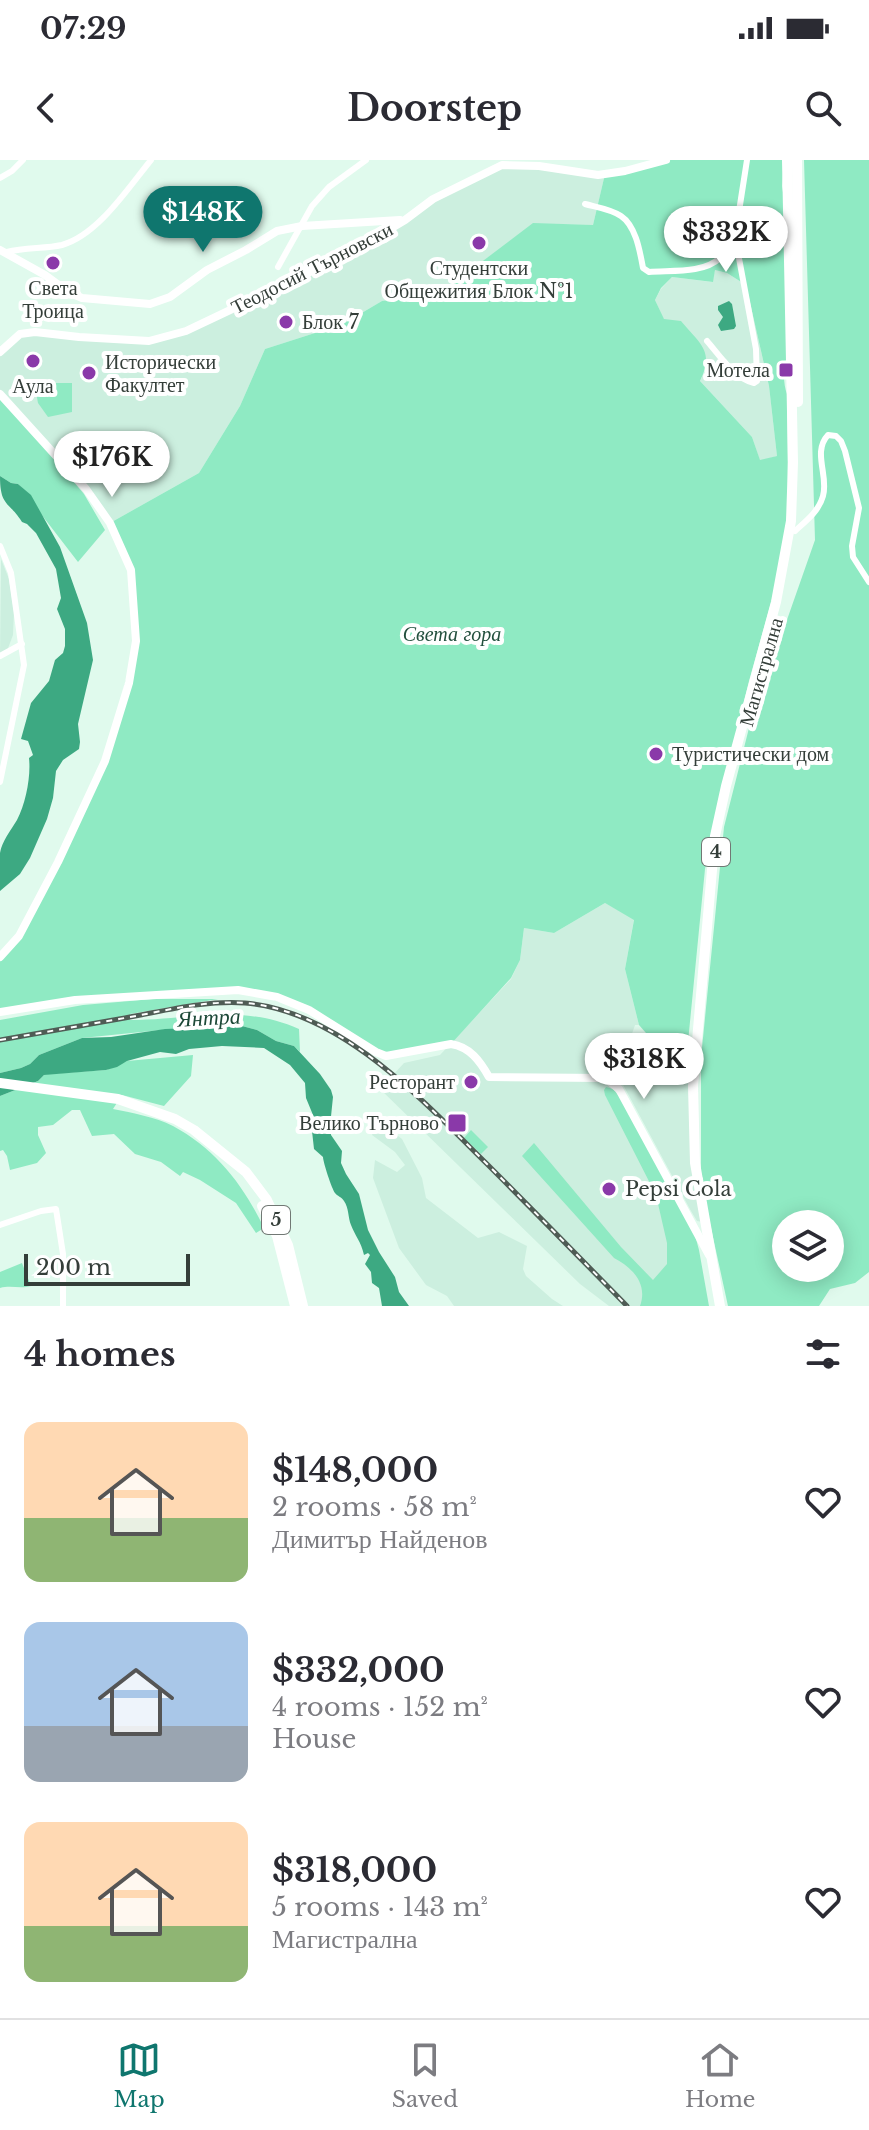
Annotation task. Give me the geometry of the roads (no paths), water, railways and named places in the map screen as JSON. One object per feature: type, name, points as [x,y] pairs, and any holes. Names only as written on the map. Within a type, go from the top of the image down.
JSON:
[{"type":"main road","name":"Магистрална","points":[[720,1306],[698,1181],[693,1137],[693,1086],[715,836],[776,602],[791,521],[793,462],[787,160]]},
{"type":"main road","name":"Магистрална","points":[[698,1181],[696,1086],[718,837],[781,603],[795,531],[799,488],[797,160]]},
{"type":"main road","name":"5","points":[[0,1083],[118,1099],[175,1119],[194,1130],[246,1172],[267,1200],[288,1245],[303,1306]]},
{"type":"main road","name":"5","points":[[220,1150],[244,1178],[277,1236],[294,1304]]},
{"type":"main road","points":[[288,1245],[311,1306]]},
{"type":"street","points":[[0,178],[23,160]]},
{"type":"street","points":[[4,251],[61,245],[82,237],[103,218],[151,160]]},
{"type":"street","points":[[278,267],[312,206],[329,187],[366,160]]},
{"type":"street","points":[[539,166],[552,160]]},
{"type":"street","name":"Теодосий Търновски","points":[[0,352],[20,334],[35,332],[149,341],[186,331],[308,273],[405,220],[433,199],[502,165],[539,166],[598,175],[666,160]]},
{"type":"street","points":[[707,341],[740,376],[748,382],[757,381],[756,349],[735,237],[747,160]]},
{"type":"street","points":[[585,204],[624,218],[636,241],[643,268],[649,272],[709,265],[720,258],[735,237]]},
{"type":"street","points":[[4,251],[82,298],[150,304],[170,297],[207,270],[277,231],[302,226],[405,220]]},
{"type":"street","points":[[0,394],[86,489],[110,523],[131,570],[136,641],[129,683],[105,761],[19,936],[0,957]]},
{"type":"street","points":[[795,531],[812,515],[823,498],[823,440],[828,435],[836,436],[845,451],[859,508],[853,557],[869,582]]},
{"type":"street","points":[[0,546],[11,573],[24,665],[0,782]]},
{"type":"street","points":[[0,656],[22,644]]},
{"type":"street","points":[[0,1012],[75,1000],[238,990],[277,997],[309,1010],[386,1056],[451,1044],[461,1045],[474,1054],[489,1077],[605,1078],[619,1089],[710,1255]]},
{"type":"street","points":[[0,1225],[56,1209],[63,1254],[63,1306]]},
{"type":"railway","points":[[0,1040],[213,1003],[245,1003],[280,1010],[314,1023],[378,1062],[407,1087],[627,1306]]},
{"type":"place","name":"Студентски Общежития Блок №1","points":[[479,243]]},
{"type":"place","name":"Света Троица","points":[[53,263]]},
{"type":"place","name":"Блок 7","points":[[286,322]]},
{"type":"place","name":"Аула","points":[[33,361]]},
{"type":"place","name":"Мотела","points":[[786,370]]},
{"type":"place","name":"Исторически Факултет","points":[[89,373]]},
{"type":"place","name":"Туристически дом","points":[[656,754]]},
{"type":"place","name":"Ресторант","points":[[471,1082]]},
{"type":"place","name":"Велико Търново","points":[[457,1123]]},
{"type":"place","name":"Pepsi Cola","points":[[609,1189]]},
{"type":"park label","name":"Света гора","points":[[452,634]]},
{"type":"water label","name":"Янтра","points":[[209,1017]]}]
